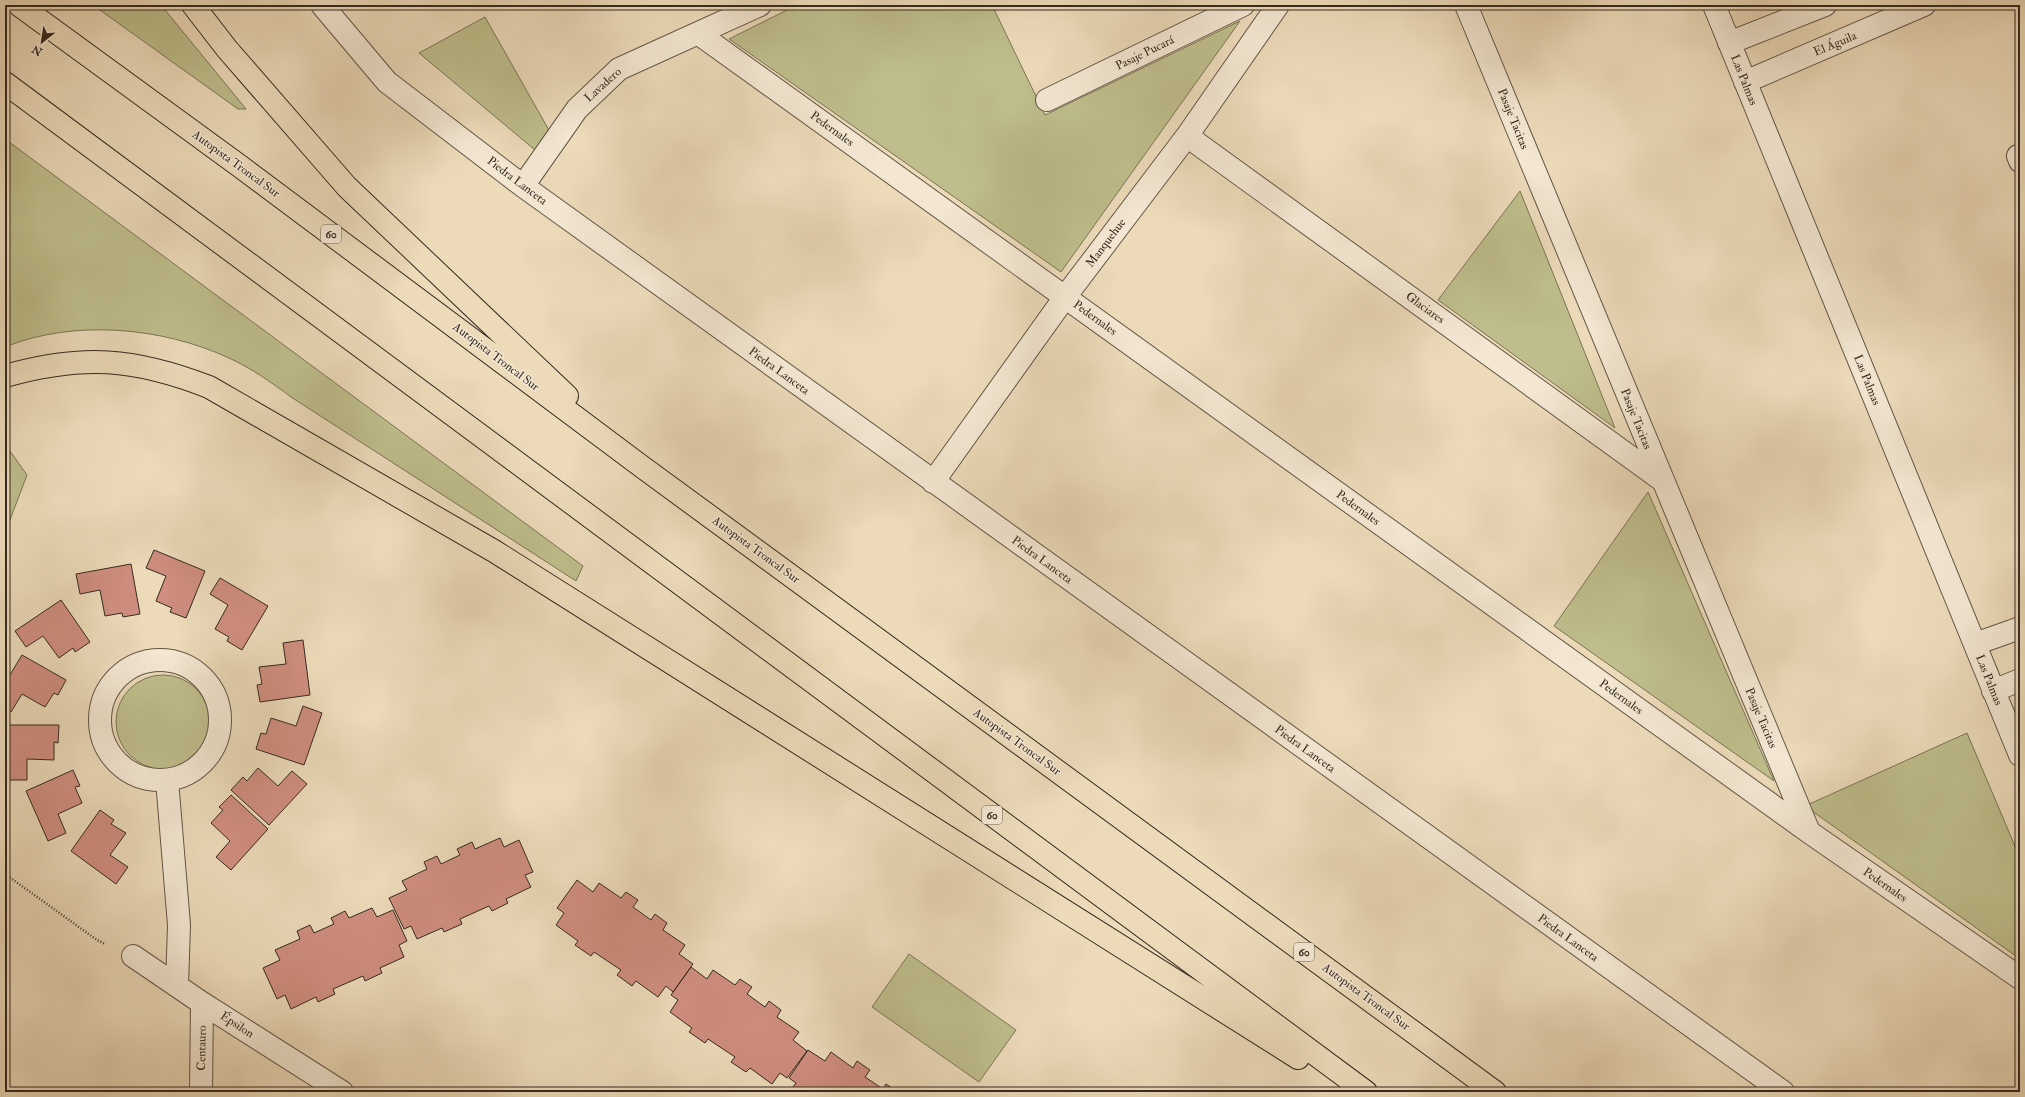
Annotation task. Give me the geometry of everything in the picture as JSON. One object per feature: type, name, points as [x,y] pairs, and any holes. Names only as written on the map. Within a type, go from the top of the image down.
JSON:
[{"type":"highway","name":"Autopista Troncal Sur","points":[[19,5],[241,167],[641,466],[1495,1092]]},
{"type":"highway","points":[[193,5],[228,49],[347,187],[641,466]]},
{"type":"highway","name":"60","points":[[5,83],[1366,1092]]},
{"type":"highway","points":[[5,376],[34,368],[69,362],[105,362],[141,366],[175,374],[209,387],[494,551],[1352,1092]]},
{"type":"street","name":"Piedra Lanceta","points":[[322,5],[387,82],[523,186],[1783,1092]]},
{"type":"street","name":"Lavadero","points":[[523,186],[576,109],[619,69],[760,5]]},
{"type":"street","name":"Pasaje Pucará","points":[[1047,100],[1243,5]]},
{"type":"street","name":"Manquehue","points":[[933,482],[1065,297],[1187,136],[1278,5]]},
{"type":"street","name":"Pasaje Tacitas","points":[[1466,5],[1809,832]]},
{"type":"street","name":"Las Palmas","points":[[1714,5],[2020,755]]},
{"type":"street","points":[[1729,43],[1825,5]]},
{"type":"street","name":"El Águila","points":[[1745,82],[1924,5]]},
{"type":"street","name":"Pedernales","points":[[699,34],[1809,832],[2020,978]]},
{"type":"street","name":"Glaciares","points":[[1187,136],[1662,480]]},
{"type":"street","points":[[1975,644],[2020,628]]},
{"type":"street","points":[[143,661],[173,661],[193,669],[206,681],[217,699],[220,728],[214,748],[204,761],[187,774],[167,780],[142,777],[123,768],[108,752],[102,739],[99,718],[103,697],[109,685],[124,670],[143,661]]},
{"type":"street","points":[[1993,691],[2020,680]]},
{"type":"street","points":[[167,780],[179,925],[177,986]]},
{"type":"street","name":"Épsilon","points":[[133,956],[202,1003],[342,1092]]},
{"type":"street","name":"Centauro","points":[[201,1092],[202,1003]]},
{"type":"path","points":[[5,874],[97,940],[133,956]]},
{"type":"shaded area","points":[[93,5],[161,5],[246,109],[238,109]]},
{"type":"shaded area","points":[[797,5],[992,5],[1045,115],[1240,21],[1061,272],[729,39]]},
{"type":"shaded area","points":[[485,17],[550,132],[535,150],[419,53]]},
{"type":"shaded area","points":[[5,139],[583,566],[576,581],[291,397],[261,376],[229,358],[203,347],[175,339],[147,334],[118,330],[89,330],[32,338],[5,347]]},
{"type":"shaded area","points":[[1520,191],[1615,428],[1438,300]]},
{"type":"shaded area","points":[[5,444],[27,475],[5,533]]},
{"type":"shaded area","points":[[1648,492],[1774,781],[1554,626]]},
{"type":"shaded area","points":[[154,675],[172,675],[181,678],[197,688],[207,704],[210,713],[210,731],[207,740],[197,756],[181,766],[172,769],[154,769],[145,766],[129,756],[119,740],[116,731],[116,713],[119,704],[129,688],[145,678]]},
{"type":"shaded area","points":[[1967,733],[2020,858],[2020,959],[1805,806]]},
{"type":"shaded area","points":[[909,954],[1016,1030],[979,1082],[872,1007]]},
{"type":"building","points":[[154,550],[205,571],[186,618],[170,612],[172,608],[156,601],[166,576],[146,568]]},
{"type":"building","points":[[131,564],[140,614],[123,617],[122,613],[105,616],[100,590],[80,594],[76,574]]},
{"type":"building","points":[[220,578],[268,606],[242,650],[227,641],[229,637],[215,629],[228,605],[210,594]]},
{"type":"building","points":[[61,600],[90,642],[75,652],[73,648],[59,658],[43,636],[26,647],[15,631]]},
{"type":"building","points":[[303,640],[310,695],[260,702],[257,685],[262,684],[259,667],[286,664],[283,643]]},
{"type":"building","points":[[22,655],[66,680],[58,695],[54,693],[45,707],[22,694],[11,712],[5,709],[5,683]]},
{"type":"building","points":[[303,706],[322,713],[304,765],[256,749],[261,733],[266,734],[271,718],[296,726]]},
{"type":"building","points":[[8,725],[59,725],[58,743],[54,742],[54,760],[27,759],[27,780],[7,780]]},
{"type":"building","points":[[258,768],[278,786],[292,771],[307,784],[269,825],[231,790],[243,777],[247,781]]},
{"type":"building","points":[[73,770],[80,786],[75,787],[82,803],[58,814],[66,833],[48,841],[26,791]]},
{"type":"building","points":[[231,795],[268,829],[231,870],[216,857],[230,841],[211,823],[223,810],[219,807]]},
{"type":"building","points":[[100,810],[114,820],[111,824],[126,833],[110,855],[128,867],[116,884],[71,851]]},
{"type":"building","points":[[500,838],[504,847],[519,840],[533,872],[525,875],[531,887],[506,899],[508,903],[492,911],[489,906],[460,919],[462,924],[444,932],[442,928],[417,939],[411,926],[404,929],[389,898],[407,890],[402,881],[427,869],[424,862],[437,856],[441,864],[460,855],[457,849],[472,842],[475,849]]},
{"type":"building","points":[[577,880],[593,892],[599,883],[621,898],[626,892],[638,900],[633,907],[651,920],[655,914],[667,923],[663,930],[685,945],[679,954],[693,964],[673,992],[666,986],[658,997],[636,981],[632,986],[617,975],[621,970],[594,952],[591,956],[575,945],[578,941],[556,925],[564,913],[557,908]]},
{"type":"building","points":[[372,908],[377,917],[393,910],[407,941],[399,945],[404,957],[380,968],[382,973],[365,981],[363,976],[333,989],[335,994],[318,1002],[316,997],[291,1009],[285,995],[277,999],[263,968],[280,960],[275,950],[300,939],[297,931],[310,925],[314,933],[334,924],[331,918],[345,911],[349,918]]},
{"type":"building","points":[[691,967],[707,979],[713,970],[735,985],[740,979],[752,987],[747,994],[765,1007],[769,1001],[781,1010],[777,1017],[799,1032],[793,1040],[807,1051],[787,1078],[780,1073],[772,1084],[750,1068],[746,1072],[731,1062],[735,1057],[708,1039],[705,1043],[689,1032],[692,1028],[670,1012],[678,1000],[671,995]]},
{"type":"building","points":[[808,1050],[825,1061],[831,1052],[853,1068],[857,1061],[870,1070],[865,1077],[883,1089],[886,1084],[898,1092],[789,1092],[796,1083],[789,1078]]}]
